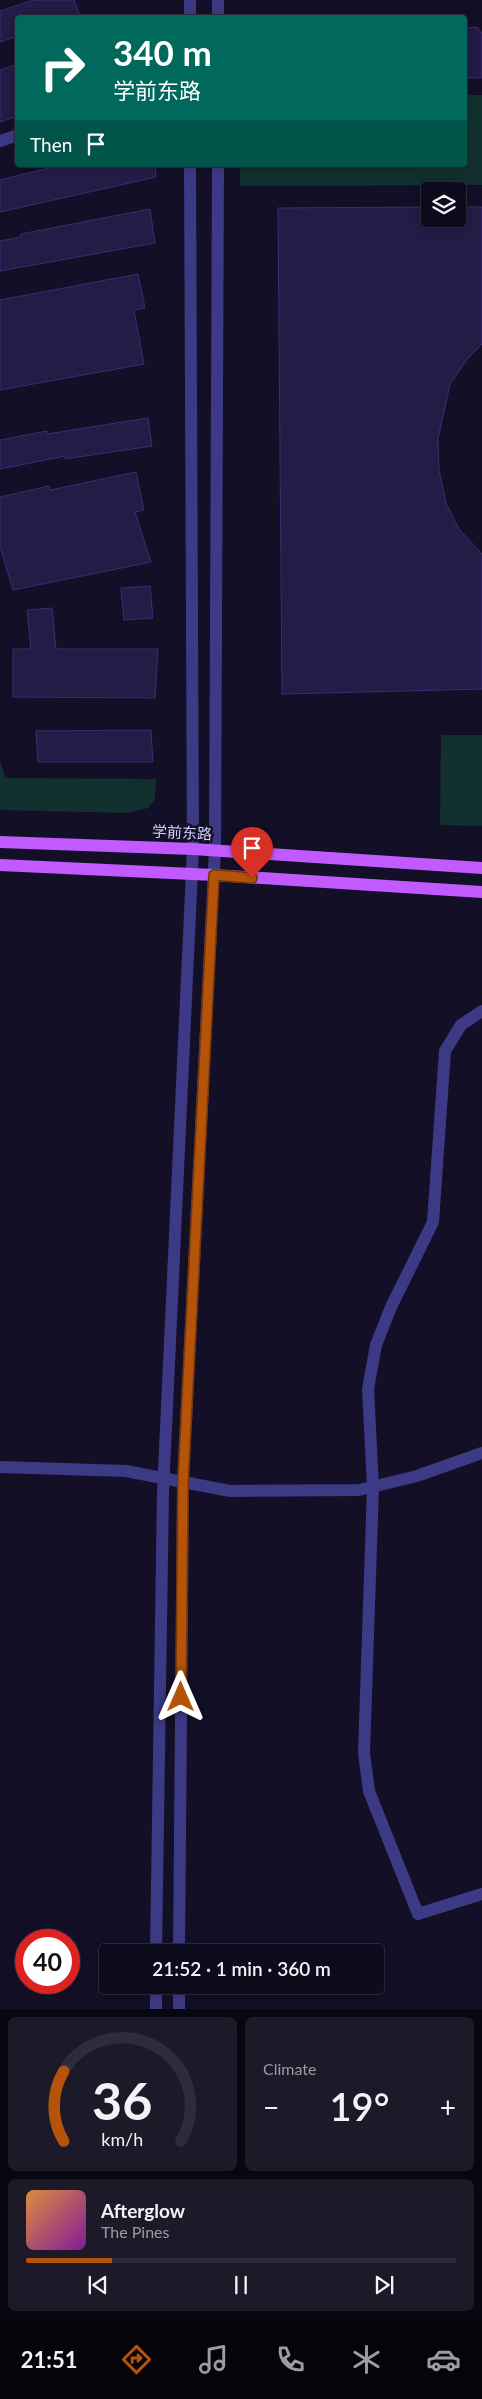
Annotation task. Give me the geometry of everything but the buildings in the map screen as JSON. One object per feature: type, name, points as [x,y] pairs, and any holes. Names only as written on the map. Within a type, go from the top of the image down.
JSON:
[{"type":"main road","name":"学前东路","points":[[0,842],[215,850],[482,868]]},
{"type":"main road","points":[[0,865],[214,875],[482,892]]},
{"type":"street","points":[[190,0],[190,15]]},
{"type":"street","points":[[218,0],[218,15]]},
{"type":"street","points":[[0,141],[15,136]]},
{"type":"street","points":[[156,1944],[164,1478],[193,849],[190,167]]},
{"type":"street","points":[[179,1944],[183,1481],[215,850],[218,167]]},
{"type":"street","points":[[482,1011],[461,1025],[445,1051],[433,1222],[391,1307],[376,1345],[368,1389],[373,1487],[364,1753],[369,1791],[418,1914],[482,1894]]},
{"type":"street","points":[[0,1467],[126,1471],[230,1491],[359,1490],[417,1476],[482,1453]]},
{"type":"street","points":[[156,1994],[156,2009]]},
{"type":"street","points":[[178,2009],[179,1994]]},
{"type":"green space","points":[[467,95],[482,95],[482,185],[466,185],[466,182],[421,182],[421,185],[240,186],[240,167],[467,167]]},
{"type":"green space","points":[[441,735],[482,735],[482,826],[440,825]]},
{"type":"green space","points":[[0,760],[5,778],[156,779],[155,799],[148,808],[129,813],[0,810]]},
{"type":"route","points":[[181,1697],[183,1481],[214,875],[252,878]]}]
